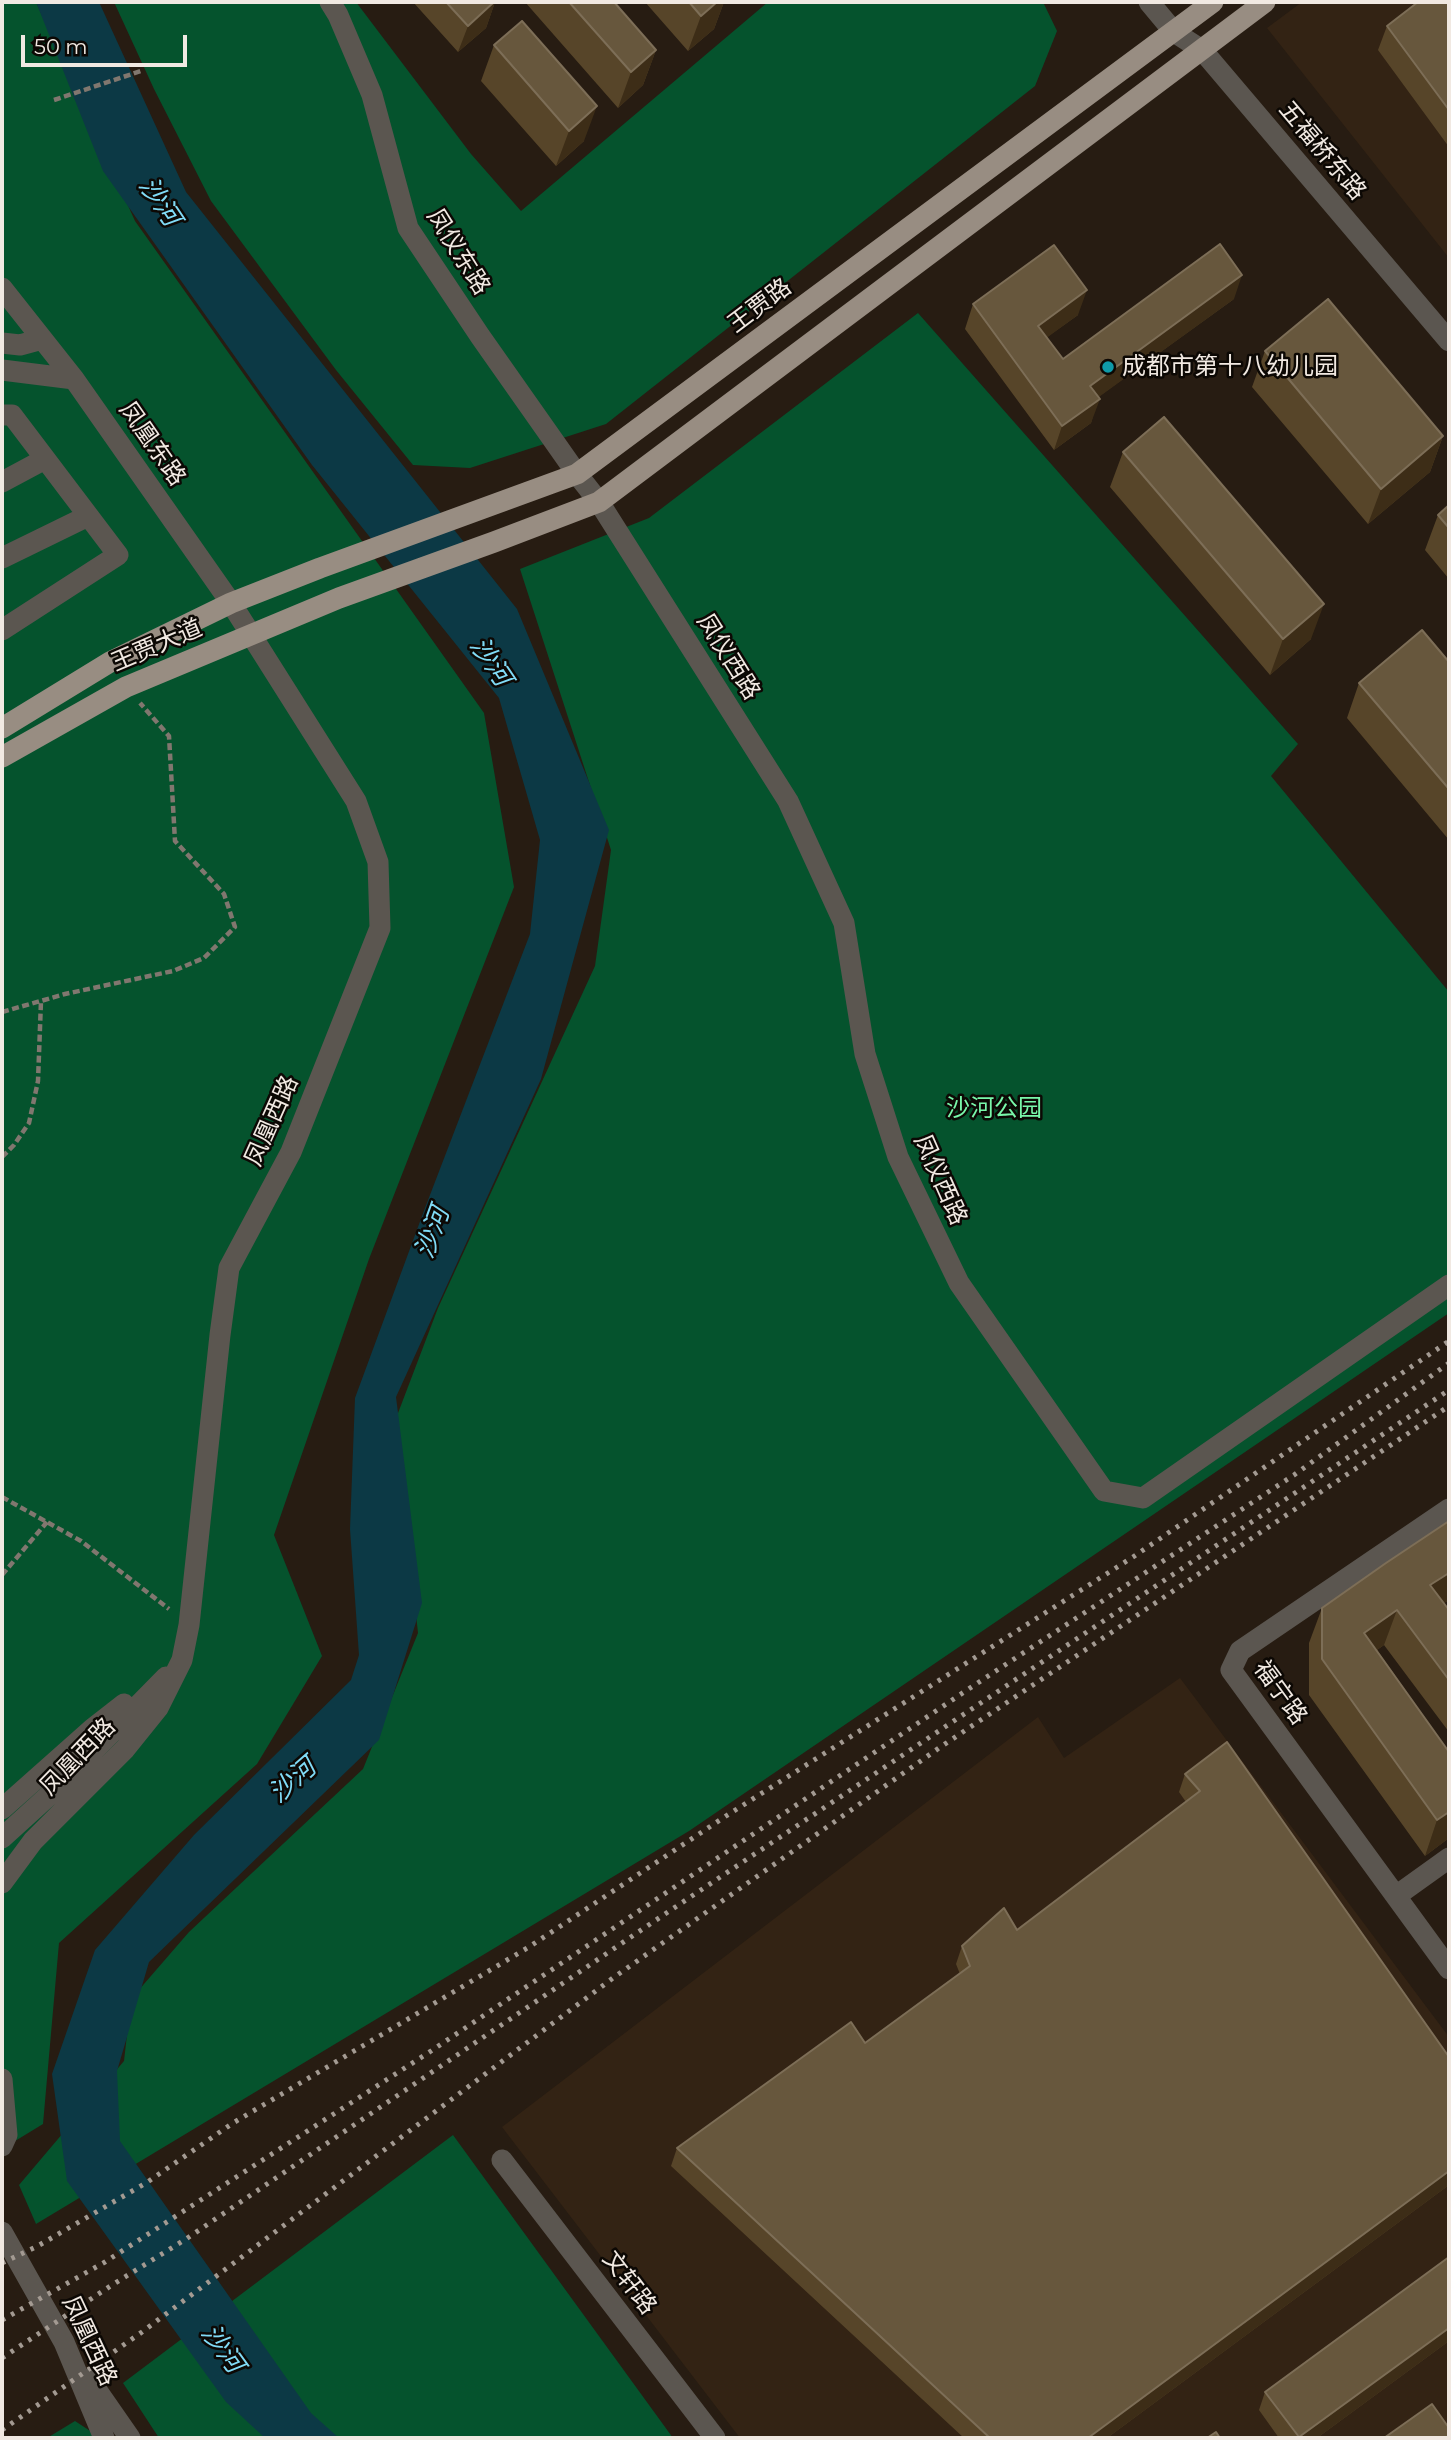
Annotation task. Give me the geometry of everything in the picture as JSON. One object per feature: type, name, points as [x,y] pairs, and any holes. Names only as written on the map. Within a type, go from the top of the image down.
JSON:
[{"type":"main road","name":"王贾路","points":[[320,568],[577,474],[1213,2]]},
{"type":"main road","points":[[599,502],[1265,2]]},
{"type":"main road","name":"王贾大道","points":[[2,757],[126,687],[339,598],[599,502]]},
{"type":"main road","name":"王贾大道","points":[[2,728],[110,662],[231,603],[320,568]]},
{"type":"street","name":"凤仪东路","points":[[330,2],[372,95],[408,228],[599,502]]},
{"type":"street","name":"五福桥东路","points":[[1149,2],[1174,32],[1202,50],[1449,341]]},
{"type":"street","name":"凤凰东路","points":[[2,288],[74,379],[231,603],[250,635]]},
{"type":"street","points":[[2,343],[20,345],[42,339]]},
{"type":"street","points":[[2,370],[74,379]]},
{"type":"street","points":[[2,415],[12,415],[118,555],[2,630]]},
{"type":"street","points":[[2,482],[45,459]]},
{"type":"street","name":"凤仪西路","points":[[599,502],[788,801],[844,923],[865,1054],[898,1157],[959,1283],[1104,1491],[1143,1498],[1449,1285]]},
{"type":"street","points":[[2,558],[88,516]]},
{"type":"street","name":"凤凰西路","points":[[2,1883],[33,1841],[125,1749],[158,1708],[182,1660],[189,1625],[229,1268],[291,1152],[380,928],[378,862],[356,801],[250,635]]},
{"type":"street","name":"福宁路","points":[[1449,1509],[1240,1651],[1231,1670],[1449,1969]]},
{"type":"street","name":"凤凰西路","points":[[2,1808],[92,1729],[182,1660]]},
{"type":"street","name":"凤凰西路","points":[[2,1838],[56,1789],[182,1660]]},
{"type":"street","points":[[1396,1896],[1449,1858]]},
{"type":"street","points":[[2,2078],[7,2135],[2,2146]]},
{"type":"street","name":"文轩路","points":[[502,2160],[715,2438]]},
{"type":"street","name":"凤凰西路","points":[[2,2232],[64,2342],[104,2438]]},
{"type":"street","points":[[64,2342],[130,2438]]},
{"type":"path","points":[[54,100],[141,71]]},
{"type":"path","points":[[2,1012],[173,971],[204,958],[235,927],[224,894],[174,841],[169,736],[126,687]]},
{"type":"path","points":[[2,1157],[29,1123],[37,1081],[41,1001]]},
{"type":"path","points":[[2,1497],[81,1541],[189,1625]]},
{"type":"path","points":[[2,1575],[47,1522]]},
{"type":"shaded area","points":[[1302,2],[1449,2],[1449,258],[1267,28]]},
{"type":"shaded area","points":[[1180,1678],[1449,2037],[1449,2438],[740,2438],[502,2127],[1038,1717],[1064,1758]]},
{"type":"green space","points":[[2,2],[36,2],[135,221],[484,713],[514,887],[369,1259],[274,1535],[322,1656],[257,1764],[59,1943],[43,2124],[2,2149]]},
{"type":"green space","points":[[114,2],[356,2],[471,154],[521,211],[768,2],[1043,2],[1057,31],[1035,86],[606,424],[470,468],[413,465],[336,370],[211,201],[154,89]]},
{"type":"green space","name":"沙河公园","points":[[918,313],[1298,744],[1271,776],[1449,992],[1449,1313],[689,1831],[36,2224],[19,2185],[124,2061],[131,1999],[189,1932],[363,1769],[418,1633],[395,1421],[438,1308],[595,966],[611,850],[520,569],[649,518]]},
{"type":"green space","points":[[453,2135],[673,2438],[159,2438],[123,2383]]},
{"type":"green space","points":[[75,2421],[101,2438],[47,2438]]},
{"type":"water","name":"沙河","points":[[36,2],[99,2],[186,192],[517,609],[609,830],[541,1079],[396,1397],[422,1603],[379,1740],[149,1962],[117,2071],[120,2141],[311,2413],[339,2438],[265,2438],[226,2402],[67,2181],[52,2074],[95,1950],[194,1835],[351,1680],[359,1655],[350,1529],[355,1398],[530,934],[540,840],[499,698],[312,465],[103,171]]},
{"type":"building","points":[[446,2],[494,2],[468,26]]},
{"type":"building","points":[[569,2],[614,2],[656,50],[631,72]]},
{"type":"building","points":[[689,2],[717,2],[701,16]]},
{"type":"building","points":[[1418,2],[1449,2],[1449,110],[1387,26]]},
{"type":"building","points":[[522,21],[597,106],[569,131],[494,45]]},
{"type":"building","name":"成都市第十八幼儿园","points":[[1220,244],[1242,275],[1090,386],[1100,399],[1062,426],[973,304],[1054,245],[1087,290],[1038,326],[1063,359]]},
{"type":"building","points":[[1328,299],[1443,436],[1381,489],[1265,351]]},
{"type":"building","points":[[1164,417],[1324,604],[1283,639],[1123,452]]},
{"type":"building","points":[[1449,505],[1449,528],[1438,515]]},
{"type":"building","points":[[1422,630],[1449,662],[1449,789],[1359,683]]},
{"type":"building","points":[[1449,1521],[1449,1573],[1430,1585],[1449,1610],[1449,1680],[1397,1610],[1364,1633],[1449,1752],[1449,1812],[1437,1820],[1322,1659],[1322,1608]]},
{"type":"building","points":[[1227,1742],[1449,2057],[1449,2171],[1088,2438],[990,2438],[677,2148],[851,2022],[865,2043],[970,1966],[962,1946],[1004,1908],[1017,1930],[1200,1791],[1185,1774]]},
{"type":"building","points":[[1449,2257],[1449,2328],[1299,2437],[1265,2392]]},
{"type":"building","points":[[1432,2404],[1449,2428],[1449,2438],[1384,2438]]},
{"type":"building","points":[[1216,2432],[1220,2438],[1207,2438]]},
{"type":"railway","points":[[2,2263],[36,2247],[146,2183],[233,2123],[529,1947],[726,1816],[1133,1557],[1449,1341]]},
{"type":"railway","points":[[2,2320],[105,2262],[431,2051],[973,1686],[1294,1475],[1449,1363]]},
{"type":"railway","points":[[2,2358],[186,2239],[656,1920],[1449,1390]]},
{"type":"railway","points":[[2,2430],[142,2332],[613,1978],[939,1748],[1449,1406]]},
{"type":"place","name":"成都市第十八幼儿园","points":[[1108,367]]}]
